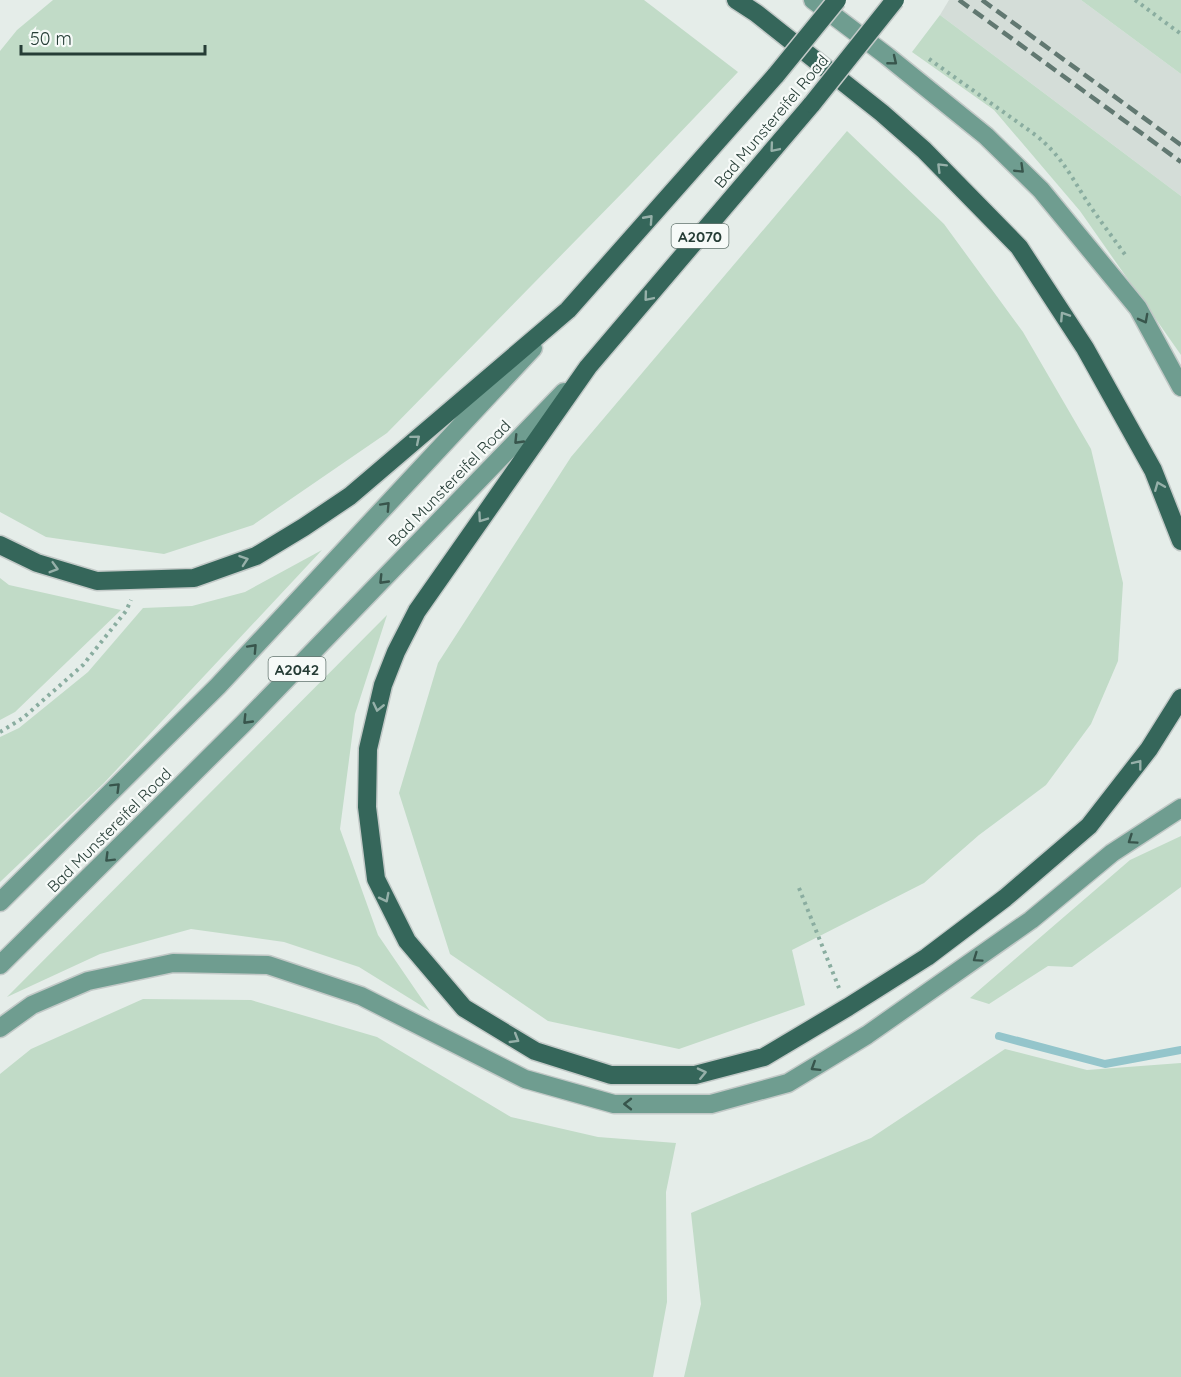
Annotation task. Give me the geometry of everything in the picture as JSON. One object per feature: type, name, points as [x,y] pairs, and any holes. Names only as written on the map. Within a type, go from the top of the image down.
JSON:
[{"type":"highway","points":[[736,0],[756,13],[907,135],[1019,246],[1085,348],[1153,470],[1181,541]]},
{"type":"highway","name":"Bad Munstereifel Road","points":[[568,310],[776,75],[837,0]]},
{"type":"highway","name":"Bad Munstereifel Road","points":[[588,367],[812,104],[895,0]]},
{"type":"highway","points":[[0,545],[37,563],[97,580],[194,578],[256,556],[350,496],[568,310]]},
{"type":"highway","points":[[588,367],[417,611],[396,652],[383,685],[368,749],[368,807],[376,879],[407,941],[464,1008],[535,1051],[611,1075],[695,1075],[764,1058],[927,957],[1005,898],[1089,826],[1149,749],[1181,698]]},
{"type":"main road","points":[[813,0],[986,136],[1041,190],[1138,308],[1181,387]]},
{"type":"main road","name":"Bad Munstereifel Road","points":[[0,902],[218,686],[568,310]]},
{"type":"main road","name":"Bad Munstereifel Road","points":[[0,965],[243,724],[588,367]]},
{"type":"main road","points":[[0,1028],[32,1005],[88,981],[173,963],[267,965],[361,996],[525,1079],[614,1104],[711,1104],[788,1083],[867,1035],[1031,920],[1112,854],[1181,808]]},
{"type":"path","points":[[1136,0],[1181,34]]},
{"type":"path","points":[[0,732],[23,718],[82,666],[126,611],[140,579]]},
{"type":"path","points":[[798,888],[848,1007]]},
{"type":"shaded area","points":[[949,0],[1081,0],[1181,74],[1181,196],[940,15]]},
{"type":"green space","points":[[53,0],[644,0],[738,72],[387,433],[253,525],[164,554],[46,537],[0,512],[0,51],[17,30]]},
{"type":"green space","points":[[1081,0],[1181,0],[1181,74]]},
{"type":"green space","points":[[940,15],[1181,196],[1181,355],[1080,211],[994,110],[912,52]]},
{"type":"green space","points":[[847,131],[944,224],[1023,332],[1091,449],[1123,583],[1118,661],[1091,724],[1046,785],[979,835],[924,883],[792,950],[805,1005],[679,1049],[548,1021],[450,954],[399,793],[438,663],[571,457]]},
{"type":"green space","points":[[322,550],[104,783],[0,882],[0,737],[19,728],[88,672],[143,608],[192,606],[245,592]]},
{"type":"green space","points":[[0,578],[9,585],[121,610],[15,712],[0,720]]},
{"type":"green space","points":[[387,615],[355,714],[340,829],[378,935],[430,1011],[359,967],[284,942],[191,929],[100,954],[7,997]]},
{"type":"green space","points":[[1181,836],[1181,887],[1072,967],[1048,966],[989,1004],[970,998],[1130,860]]},
{"type":"green space","points":[[143,999],[251,1000],[377,1037],[511,1117],[598,1137],[676,1143],[666,1192],[667,1302],[653,1377],[0,1377],[0,1074],[31,1049]]},
{"type":"green space","points":[[1005,1049],[1087,1070],[1181,1063],[1181,1377],[684,1377],[701,1304],[691,1213],[871,1138]]},
{"type":"waterway","points":[[999,1036],[1105,1064],[1181,1050]]},
{"type":"railway","points":[[959,0],[1181,162]]},
{"type":"railway","points":[[982,0],[1181,145]]}]
